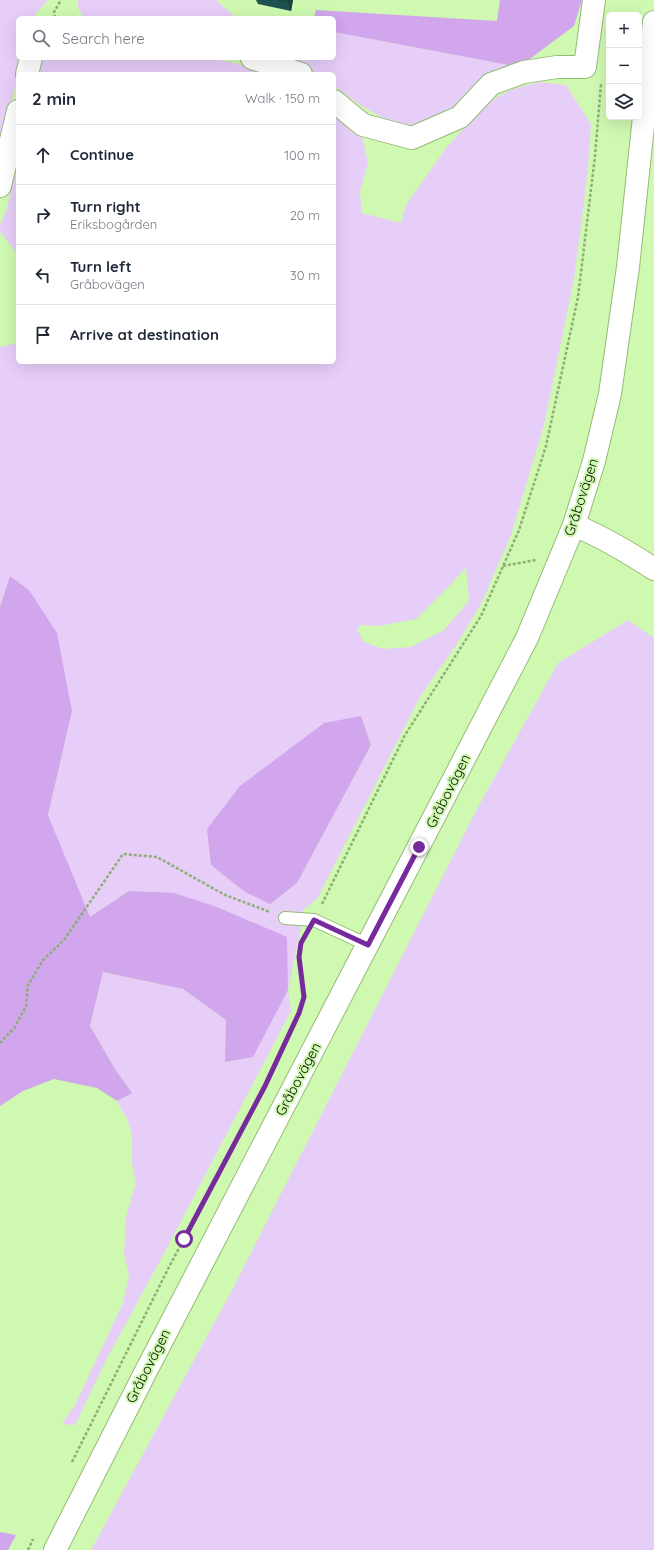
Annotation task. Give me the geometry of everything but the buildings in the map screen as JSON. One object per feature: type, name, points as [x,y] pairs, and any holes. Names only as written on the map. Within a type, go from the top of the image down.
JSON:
[{"type":"main road","points":[[336,103],[363,125],[412,138],[460,117],[491,84],[524,72],[557,67],[585,67],[594,0]]},
{"type":"main road","name":"Gråbovägen","points":[[55,1550],[145,1373],[527,638],[574,525],[594,461],[610,394],[628,268],[654,22]]},
{"type":"main road","points":[[27,72],[30,60]]},
{"type":"main road","points":[[258,60],[295,72]]},
{"type":"main road","points":[[0,186],[16,118]]},
{"type":"main road","points":[[574,525],[600,536],[627,551],[654,569]]},
{"type":"lane","points":[[286,918],[314,920],[368,945]]},
{"type":"path","points":[[55,16],[54,12],[61,0]]},
{"type":"path","points":[[69,1468],[169,1267],[265,1086],[299,1013],[304,997],[299,957],[301,943],[314,920],[405,735],[481,616],[519,530],[546,446],[578,297],[595,156],[601,82]]},
{"type":"path","points":[[503,566],[562,554]]},
{"type":"path","points":[[0,1043],[15,1027],[26,1006],[28,985],[42,960],[64,940],[123,854],[157,857],[225,895],[286,918]]},
{"type":"path","points":[[28,1550],[36,1534]]},
{"type":"shaded area","points":[[0,0],[48,0],[36,13],[35,16],[16,16],[16,60],[22,60],[19,72],[16,72],[16,84],[0,143]]},
{"type":"shaded area","points":[[78,0],[216,0],[234,16],[83,16],[78,8]]},
{"type":"shaded area","points":[[500,0],[582,0],[574,26],[519,67],[336,32],[336,16],[314,16],[316,10],[497,21]]},
{"type":"shaded area","points":[[336,32],[519,67],[469,102],[424,127],[412,127],[400,124],[376,114],[336,87],[336,72],[315,72],[311,69],[286,60],[336,60]]},
{"type":"shaded area","points":[[44,60],[218,60],[269,72],[40,72]]},
{"type":"shaded area","points":[[539,82],[566,85],[591,124],[588,169],[574,279],[544,425],[511,535],[482,602],[455,647],[421,695],[317,899],[303,910],[288,990],[129,891],[90,918],[48,815],[72,711],[10,576],[0,607],[0,347],[16,343],[16,364],[336,364],[336,108],[360,129],[368,162],[360,192],[362,213],[401,223],[406,205],[446,148],[487,103],[510,90]],"holes":[[[466,567],[469,601],[444,630],[411,647],[383,649],[364,642],[357,630],[360,625],[379,626],[416,619]],[[361,716],[371,745],[297,883]]]},
{"type":"shaded area","points":[[16,166],[16,252],[0,232],[0,225],[7,209]]},
{"type":"shaded area","points":[[10,576],[29,590],[57,633],[72,711],[48,815],[90,917],[129,891],[174,893],[217,907],[287,937],[288,990],[253,1057],[225,1062],[226,1020],[183,989],[103,972],[90,1026],[115,1069],[132,1093],[117,1101],[97,1088],[54,1079],[23,1091],[0,1106],[0,607]]},
{"type":"shaded area","points":[[628,620],[654,638],[654,1550],[91,1550],[231,1292],[476,811],[558,663]]},
{"type":"shaded area","points":[[361,716],[371,745],[297,883],[270,904],[245,892],[211,865],[207,829],[240,786],[324,723]]},
{"type":"shaded area","points":[[103,972],[183,989],[226,1020],[226,1062],[288,990],[291,1011],[168,1246],[106,1360],[75,1425],[62,1424],[75,1405],[123,1303],[129,1275],[124,1254],[126,1217],[136,1182],[132,1163],[132,1136],[128,1121],[117,1101],[132,1093],[115,1069],[90,1026]]},
{"type":"shaded area","points":[[0,1532],[16,1535],[8,1550],[0,1550]]},
{"type":"route","points":[[184,1239],[265,1086],[299,1013],[304,997],[299,957],[301,943],[310,930],[314,920],[368,945],[419,847]]}]
